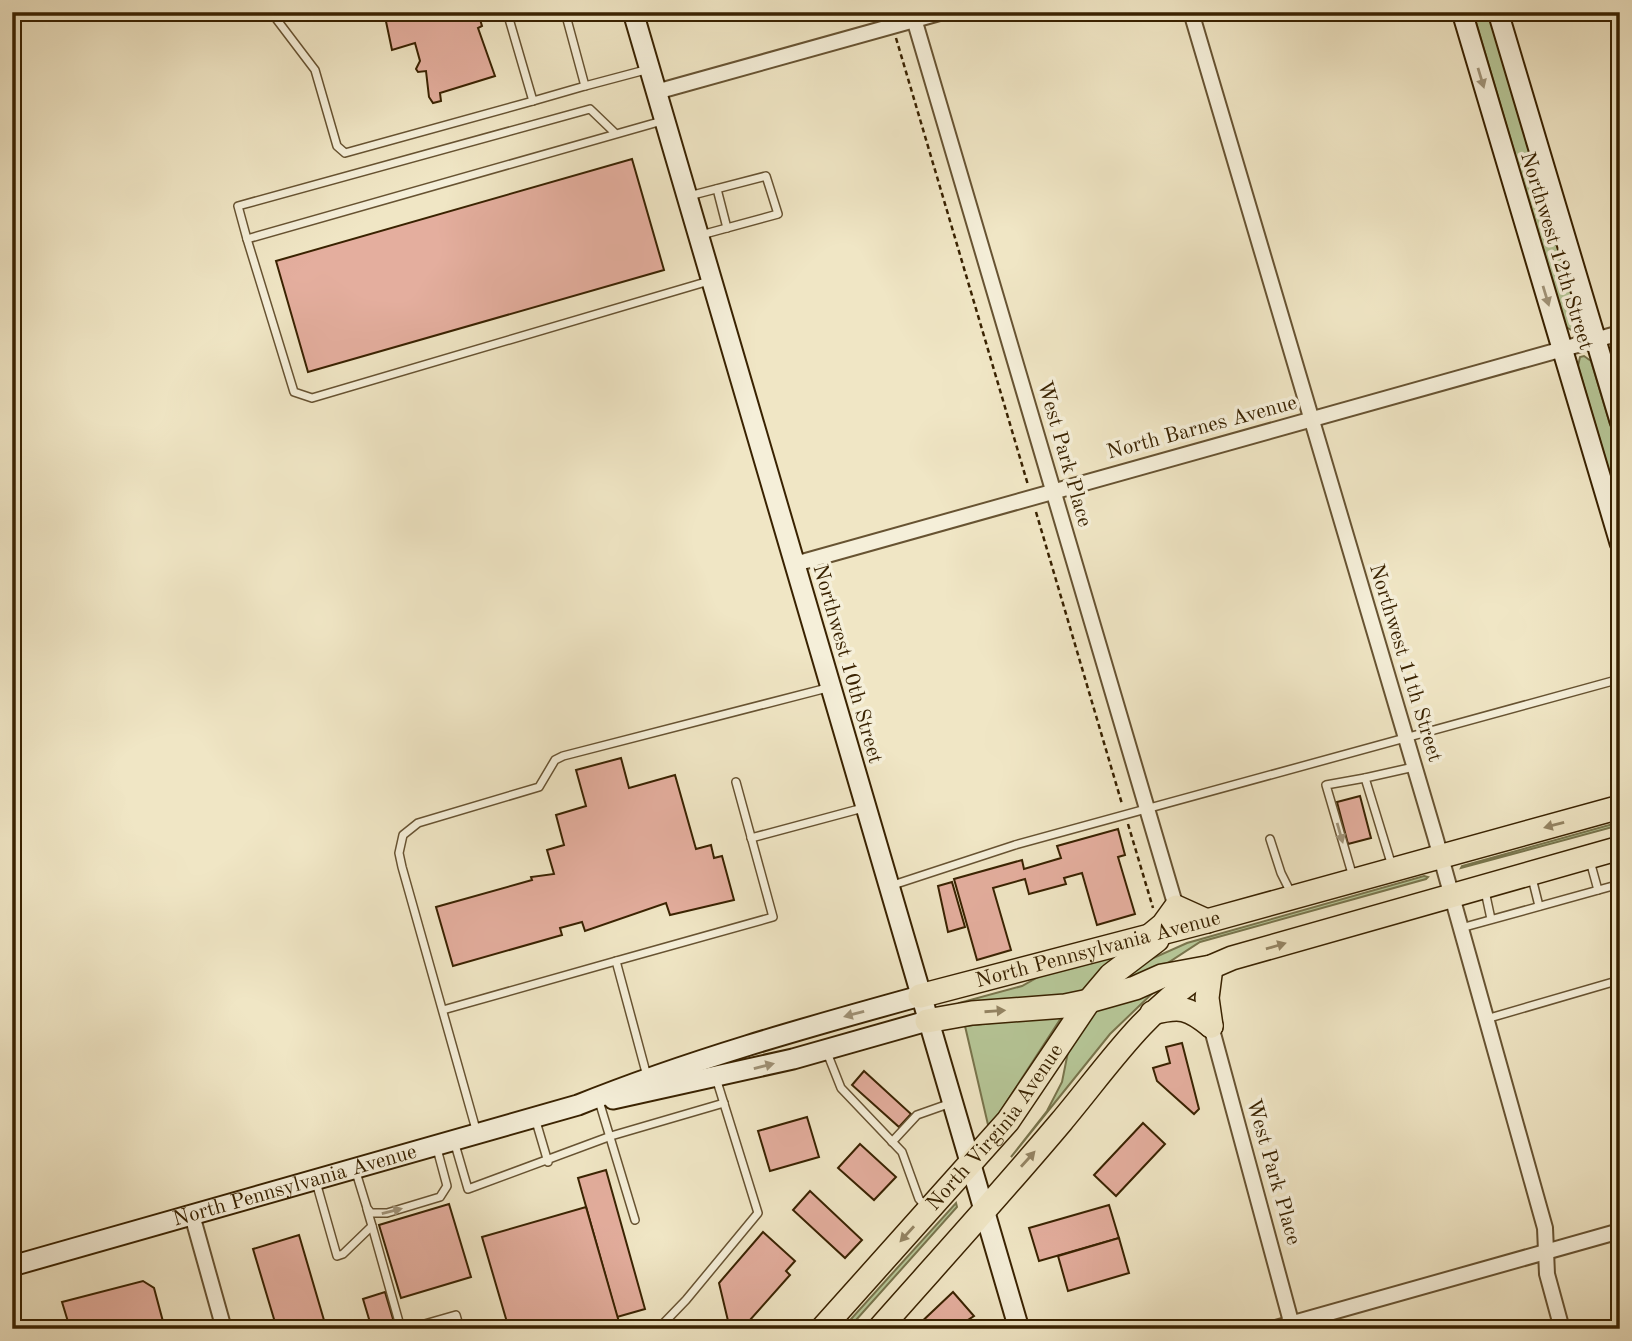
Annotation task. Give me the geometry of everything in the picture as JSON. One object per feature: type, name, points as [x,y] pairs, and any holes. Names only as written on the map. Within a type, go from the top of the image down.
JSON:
[{"type":"main road","name":"Northwest 10th Street","points":[[632,12],[1019,1329]]},
{"type":"main road","name":"Northwest 12th Street","points":[[1462,12],[1620,543]]},
{"type":"main road","name":"Northwest 12th Street","points":[[1498,12],[1620,421]]},
{"type":"main road","name":"North Pennsylvania Avenue","points":[[578,1105],[647,1077],[772,1036],[1207,921],[1620,807]]},
{"type":"main road","name":"North Pennsylvania Avenue","points":[[12,1266],[578,1105],[716,1077],[826,1050],[927,1021],[972,1013],[1065,1006],[1089,1001],[1135,988],[1162,976],[1212,967],[1233,958],[1620,849]]},
{"type":"main road","points":[[1160,933],[1176,907],[1207,921]]},
{"type":"main road","name":"North Virginia Avenue","points":[[822,1329],[970,1165],[1029,1093],[1089,1001],[1111,975],[1160,933]]},
{"type":"main road","points":[[1211,1027],[1208,998],[1212,967]]},
{"type":"main road","name":"North Virginia Avenue","points":[[879,1329],[1062,1120],[1129,1035],[1181,987],[1212,967]]},
{"type":"main road","points":[[1152,1013],[1181,1008],[1197,1015],[1211,1027]]},
{"type":"street","points":[[656,92],[913,16],[943,12]]},
{"type":"street","name":"Northwest 11th Street","points":[[1191,12],[1452,896],[1545,1228],[1547,1275],[1562,1329]]},
{"type":"street","name":"West Park Place","points":[[913,16],[1176,907]]},
{"type":"street","name":"North Barnes Avenue","points":[[795,564],[1620,333]]},
{"type":"street","name":"West Park Place","points":[[1211,1027],[1293,1326]]},
{"type":"street","points":[[192,1215],[224,1329]]},
{"type":"street","points":[[1272,1329],[1293,1326],[1546,1250],[1620,1231]]},
{"type":"lane","points":[[271,12],[315,70],[337,146],[345,153],[649,69]]},
{"type":"lane","points":[[507,12],[533,101]]},
{"type":"lane","points":[[565,12],[585,86]]},
{"type":"lane","points":[[615,133],[590,109],[238,206],[294,392],[312,398],[710,281]]},
{"type":"lane","points":[[247,239],[662,120]]},
{"type":"lane","points":[[685,197],[766,176],[778,214],[696,237]]},
{"type":"lane","points":[[717,189],[727,228]]},
{"type":"lane","points":[[887,886],[1015,845],[1620,679]]},
{"type":"lane","points":[[477,1134],[399,853],[407,830],[418,823],[538,787],[555,760],[563,756],[831,686]]},
{"type":"lane","points":[[1354,880],[1326,785],[1414,767]]},
{"type":"lane","points":[[1365,778],[1393,869]]},
{"type":"lane","points":[[443,1010],[773,917],[736,782]]},
{"type":"lane","points":[[751,838],[864,808]]},
{"type":"lane","points":[[1270,839],[1281,873],[1293,897]]},
{"type":"lane","points":[[1589,857],[1598,890]]},
{"type":"lane","points":[[1531,873],[1539,906]]},
{"type":"lane","points":[[1461,928],[1620,884]]},
{"type":"lane","points":[[1485,887],[1491,919]]},
{"type":"lane","points":[[616,961],[647,1077]]},
{"type":"lane","points":[[1486,1018],[1617,981],[1620,999]]},
{"type":"lane","points":[[826,1050],[841,1088],[902,1152],[919,1199],[928,1210]]},
{"type":"lane","points":[[658,1329],[686,1300],[758,1213],[716,1077]]},
{"type":"lane","points":[[599,1101],[635,1220]]},
{"type":"lane","points":[[445,1143],[468,1189],[548,1162],[611,1136],[724,1103]]},
{"type":"lane","points":[[892,1142],[917,1115],[952,1103]]},
{"type":"lane","points":[[534,1117],[548,1162]]},
{"type":"lane","points":[[367,1208],[372,1213],[387,1213],[440,1197],[447,1186],[445,1143]]},
{"type":"lane","points":[[355,1169],[401,1329]]},
{"type":"lane","points":[[315,1180],[337,1256],[372,1226]]},
{"type":"lane","points":[[407,1329],[456,1315],[460,1329]]},
{"type":"green space","points":[[1473,12],[1488,12],[1580,323],[1575,332],[1566,327]]},
{"type":"green space","points":[[1584,356],[1591,361],[1620,457],[1620,508],[1578,366],[1580,357]]},
{"type":"green space","points":[[1620,822],[1620,825],[1461,868],[1462,866]]},
{"type":"green space","points":[[1428,877],[1200,942],[1163,966],[1118,984],[1142,963],[1187,943]]},
{"type":"green space","points":[[1119,955],[1084,994],[959,1005],[1022,986],[1047,972]]},
{"type":"green space","points":[[1161,985],[1110,1034],[1011,1157],[1047,1111],[1062,1082],[1068,1052],[1094,1011]]},
{"type":"green space","points":[[1063,1015],[989,1129],[965,1026]]},
{"type":"green space","points":[[956,1203],[957,1207],[848,1329],[842,1329]]},
{"type":"building","points":[[384,12],[482,12],[479,16],[482,26],[478,28],[495,76],[440,93],[441,101],[433,103],[429,97],[426,71],[418,72],[416,69],[420,61],[415,43],[392,50]]},
{"type":"building","points":[[632,159],[664,270],[308,372],[276,261]]},
{"type":"building","points":[[621,758],[629,788],[675,775],[696,849],[711,845],[714,858],[722,856],[734,900],[670,915],[666,903],[585,931],[582,922],[560,928],[562,935],[453,966],[436,907],[532,880],[531,877],[554,874],[547,850],[564,845],[556,815],[586,806],[576,770]]},
{"type":"building","points":[[1360,796],[1371,838],[1348,844],[1337,802]]},
{"type":"building","points":[[1118,829],[1125,855],[1118,857],[1135,914],[1097,925],[1082,873],[1064,878],[1066,884],[1029,894],[1025,879],[993,888],[1011,950],[977,960],[954,879],[1022,860],[1024,869],[1061,858],[1057,846]]},
{"type":"building","points":[[952,882],[965,927],[948,932],[938,886]]},
{"type":"building","points":[[1182,1043],[1199,1109],[1194,1114],[1157,1081],[1153,1068],[1170,1063],[1166,1047]]},
{"type":"building","points":[[864,1071],[911,1114],[899,1127],[852,1085]]},
{"type":"building","points":[[807,1117],[819,1157],[770,1171],[758,1131]]},
{"type":"building","points":[[1143,1123],[1165,1144],[1116,1196],[1094,1175]]},
{"type":"building","points":[[860,1144],[896,1177],[874,1200],[838,1168]]},
{"type":"building","points":[[606,1170],[645,1309],[617,1317],[578,1178]]},
{"type":"building","points":[[810,1191],[862,1240],[845,1258],[793,1210]]},
{"type":"building","points":[[449,1204],[471,1277],[401,1298],[379,1225]]},
{"type":"building","points":[[1109,1205],[1119,1238],[1039,1261],[1029,1228]]},
{"type":"building","points":[[586,1207],[621,1329],[509,1329],[482,1237]]},
{"type":"building","points":[[763,1232],[795,1261],[786,1271],[790,1275],[742,1329],[733,1329],[729,1325],[719,1283]]},
{"type":"building","points":[[299,1235],[326,1327],[277,1329],[253,1249]]},
{"type":"building","points":[[1119,1238],[1129,1273],[1068,1291],[1058,1256]]},
{"type":"building","points":[[143,1281],[154,1288],[165,1329],[54,1329],[69,1325],[62,1302]]},
{"type":"building","points":[[385,1292],[396,1329],[372,1329],[363,1299]]},
{"type":"building","points":[[953,1292],[974,1316],[968,1320],[975,1327],[914,1329]]}]
